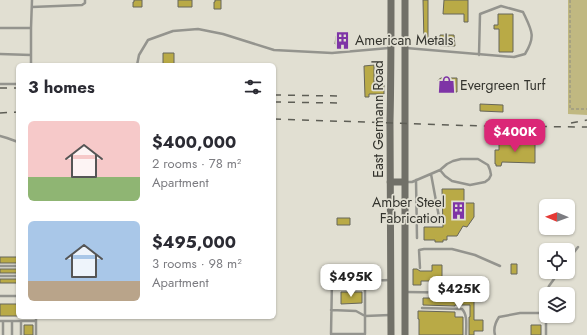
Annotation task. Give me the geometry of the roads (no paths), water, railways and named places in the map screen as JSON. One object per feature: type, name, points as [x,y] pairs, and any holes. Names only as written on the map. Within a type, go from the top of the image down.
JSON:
[{"type":"main road","name":"East Germann Road","points":[[391,0],[391,335]]},
{"type":"main road","name":"East Germann Road","points":[[405,0],[405,335]]},
{"type":"main road","points":[[392,48],[405,48]]},
{"type":"main road","points":[[390,182],[405,182]]},
{"type":"main road","points":[[390,251],[405,251]]},
{"type":"main road","points":[[390,280],[405,279]]},
{"type":"lane","points":[[31,63],[32,0]]},
{"type":"lane","points":[[32,7],[82,5],[85,3],[85,0]]},
{"type":"lane","points":[[405,48],[479,55],[514,57],[525,54],[530,45],[532,31],[523,12],[501,6],[480,14],[479,55]]},
{"type":"lane","points":[[0,28],[31,28]]},
{"type":"lane","points":[[137,63],[139,55],[148,40],[173,31],[198,29],[223,34],[274,50],[332,53],[392,48]]},
{"type":"lane","points":[[0,54],[31,55]]},
{"type":"lane","points":[[0,84],[16,84]]},
{"type":"lane","points":[[0,136],[16,141]]},
{"type":"lane","points":[[405,182],[412,182],[440,170],[453,161],[461,159],[478,159],[488,165],[491,175],[485,182],[470,185],[452,181],[440,170]]},
{"type":"lane","points":[[431,174],[439,217]]},
{"type":"lane","points":[[416,180],[417,238]]},
{"type":"lane","points":[[575,251],[578,247]]},
{"type":"lane","points":[[420,268],[419,250],[424,248],[460,250],[500,266]]},
{"type":"lane","points":[[0,266],[16,266]]},
{"type":"lane","points":[[0,276],[16,276]]},
{"type":"lane","points":[[365,280],[365,334],[331,334],[332,280],[365,280],[390,280]]},
{"type":"lane","points":[[405,292],[470,293]]},
{"type":"lane","points":[[0,296],[16,296]]},
{"type":"lane","points":[[422,308],[462,309],[465,315],[466,335]]},
{"type":"lane","points":[[331,310],[356,311],[365,316],[391,316]]},
{"type":"lane","points":[[495,335],[495,323],[499,317],[520,313],[539,313]]},
{"type":"lane","points":[[3,335],[1,321],[36,321],[36,335]]},
{"type":"lane","points":[[12,321],[12,335]]},
{"type":"lane","points":[[21,321],[21,335]]},
{"type":"lane","points":[[546,323],[546,335]]},
{"type":"railway","points":[[0,88],[16,88]]},
{"type":"railway","points":[[276,95],[340,96]]},
{"type":"railway","points":[[276,102],[339,103]]},
{"type":"railway","points":[[0,113],[16,112]]},
{"type":"railway","points":[[276,119],[481,126],[587,127]]},
{"type":"railway","points":[[571,123],[587,120]]},
{"type":"place","name":"American Metals","points":[[342,40]]},
{"type":"place","name":"Evergreen Turf","points":[[447,85]]},
{"type":"place","name":"Amber Steel Fabrication","points":[[458,210]]}]
